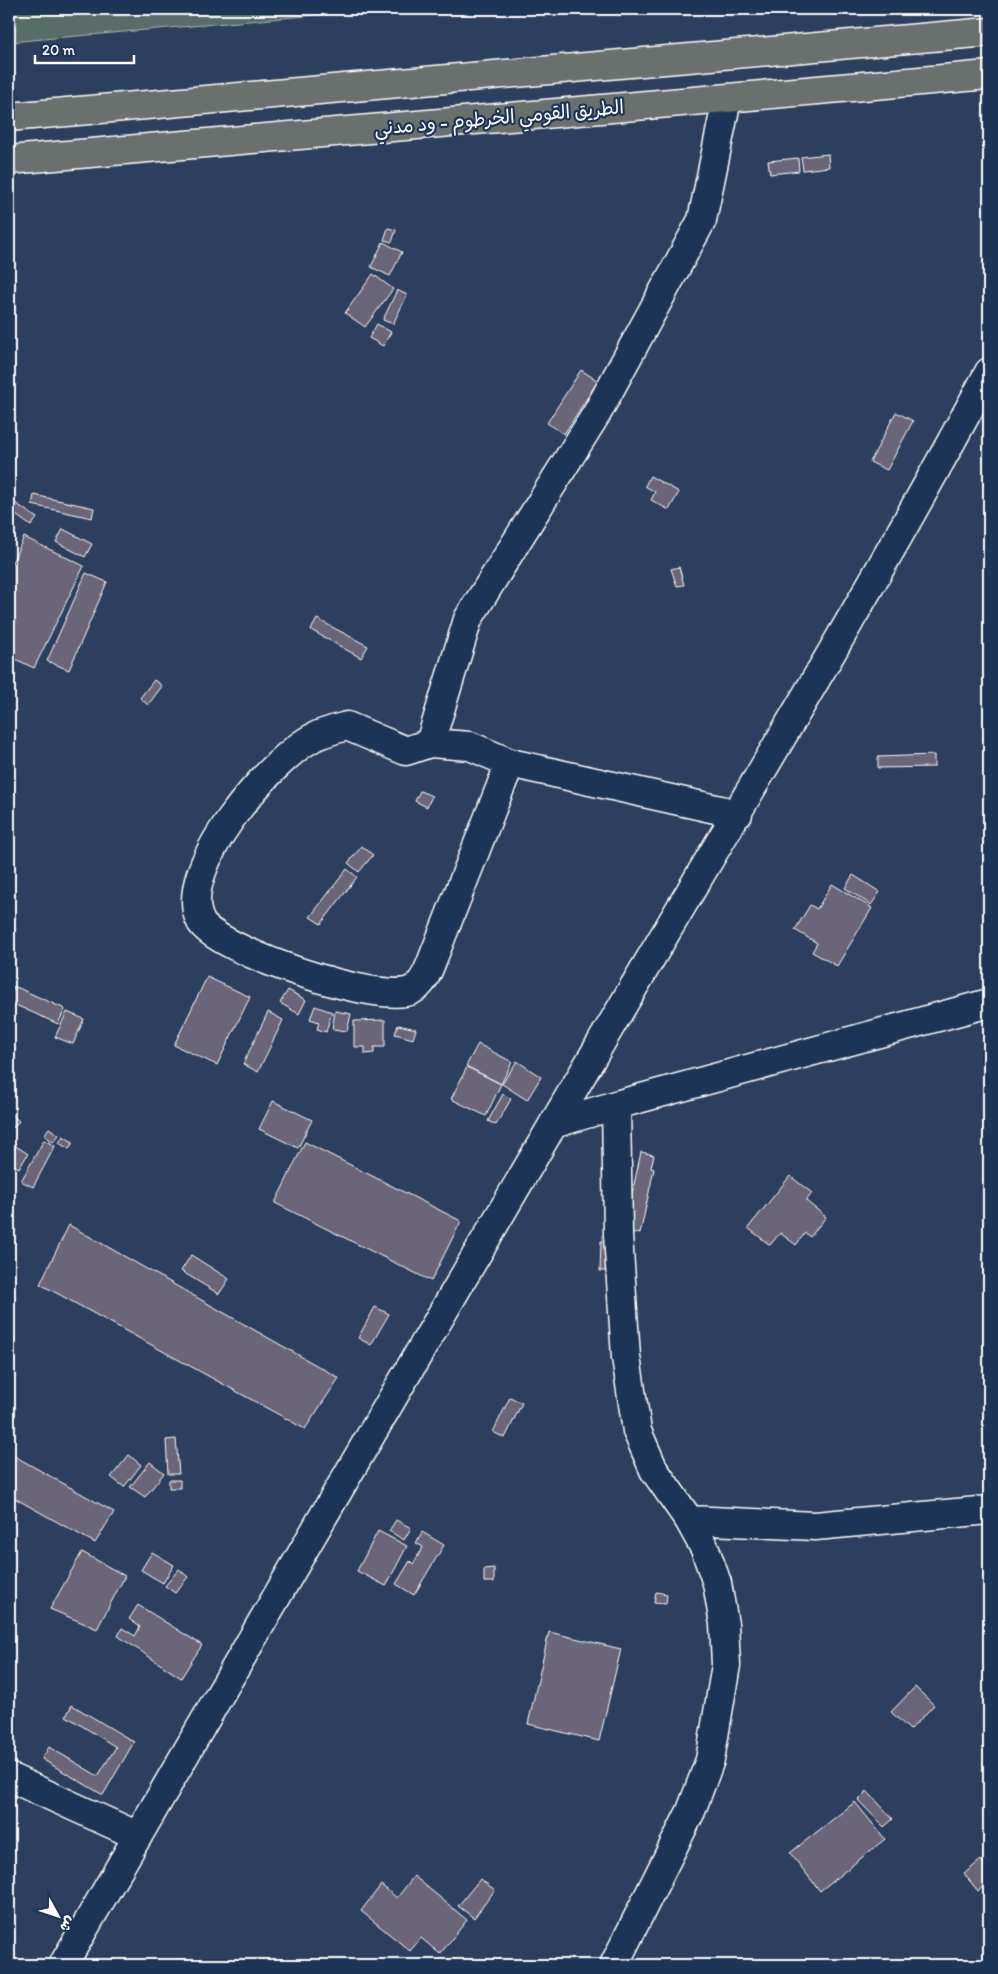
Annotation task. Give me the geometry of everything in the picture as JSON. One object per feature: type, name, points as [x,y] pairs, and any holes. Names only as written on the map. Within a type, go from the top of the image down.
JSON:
[{"type":"highway","points":[[9,117],[989,32]]},
{"type":"highway","name":"الطريق القومي الخرطوم - ود مدني","points":[[9,160],[989,75]]},
{"type":"street","points":[[430,742],[468,619],[597,413],[702,220],[727,99]]},
{"type":"street","points":[[63,1965],[553,1124],[738,814],[931,480],[989,372]]},
{"type":"street","points":[[510,763],[435,953],[422,982],[411,991],[398,993],[329,982],[273,962],[216,936],[202,923],[196,908],[195,891],[212,848],[240,807],[277,764],[314,737],[347,726],[406,751],[430,742],[470,746],[510,763],[738,814]]},
{"type":"street","points":[[553,1124],[989,1003]]},
{"type":"street","points":[[614,1965],[691,1811],[710,1760],[726,1665],[724,1624],[717,1584],[705,1549],[654,1470],[637,1431],[626,1357],[618,1235],[616,1105]]},
{"type":"street","points":[[688,1520],[814,1526],[989,1510]]},
{"type":"street","points":[[9,1777],[138,1836]]},
{"type":"green space","points":[[9,9],[386,9],[9,42]]},
{"type":"building","points":[[828,154],[829,167],[803,170],[801,157]]},
{"type":"building","points":[[798,158],[799,171],[770,174],[768,161]]},
{"type":"building","points":[[388,228],[396,230],[392,242],[384,240]]},
{"type":"building","points":[[383,242],[402,252],[390,276],[371,267]]},
{"type":"building","points":[[373,274],[393,289],[365,327],[345,313]]},
{"type":"building","points":[[397,290],[407,295],[393,324],[383,320]]},
{"type":"building","points":[[377,324],[391,332],[383,346],[369,338]]},
{"type":"building","points":[[581,370],[598,381],[564,434],[547,423]]},
{"type":"building","points":[[896,412],[913,421],[887,470],[870,462]]},
{"type":"building","points":[[650,476],[679,492],[669,510],[651,500],[655,492],[645,486]]},
{"type":"building","points":[[34,495],[94,508],[92,518],[32,505]]},
{"type":"building","points":[[11,500],[37,518],[31,526],[9,510]]},
{"type":"building","points":[[63,529],[92,544],[85,557],[56,542]]},
{"type":"building","points":[[24,537],[84,566],[34,668],[9,656],[9,569]]},
{"type":"building","points":[[679,567],[684,585],[677,586],[671,569]]},
{"type":"building","points":[[86,573],[107,582],[69,670],[47,661]]},
{"type":"building","points":[[317,619],[368,646],[361,658],[311,630]]},
{"type":"building","points":[[154,680],[162,686],[148,705],[140,698]]},
{"type":"building","points":[[934,755],[934,767],[878,768],[878,757]]},
{"type":"building","points":[[420,791],[432,796],[427,807],[415,801]]},
{"type":"building","points":[[362,846],[373,855],[359,872],[348,863]]},
{"type":"building","points":[[347,869],[357,877],[321,924],[310,917]]},
{"type":"building","points":[[853,875],[880,892],[871,905],[845,888]]},
{"type":"building","points":[[832,884],[872,908],[837,966],[812,952],[817,943],[795,930],[810,905],[817,909]]},
{"type":"building","points":[[207,977],[250,997],[217,1065],[174,1045]]},
{"type":"building","points":[[14,986],[65,1009],[58,1024],[9,1002]]},
{"type":"building","points":[[288,990],[306,1000],[299,1014],[280,1003]]},
{"type":"building","points":[[315,1006],[332,1012],[326,1032],[317,1029],[319,1022],[310,1019]]},
{"type":"building","points":[[335,1011],[351,1014],[347,1031],[332,1029]]},
{"type":"building","points":[[67,1012],[84,1019],[73,1044],[55,1037]]},
{"type":"building","points":[[268,1012],[283,1020],[258,1072],[243,1064]]},
{"type":"building","points":[[385,1020],[385,1047],[374,1047],[374,1053],[365,1054],[365,1047],[354,1047],[354,1021]]},
{"type":"building","points":[[398,1025],[416,1029],[413,1039],[395,1034]]},
{"type":"building","points":[[478,1044],[512,1062],[501,1084],[466,1066]]},
{"type":"building","points":[[517,1061],[541,1077],[527,1100],[502,1084]]},
{"type":"building","points":[[467,1067],[501,1084],[486,1116],[451,1099]]},
{"type":"building","points":[[503,1094],[511,1099],[496,1125],[488,1121]]},
{"type":"building","points":[[273,1101],[312,1120],[298,1148],[259,1129]]},
{"type":"building","points":[[9,1112],[19,1121],[13,1128],[9,1125]]},
{"type":"building","points":[[49,1128],[59,1135],[53,1142],[44,1135]]},
{"type":"building","points":[[63,1136],[73,1142],[69,1149],[59,1143]]},
{"type":"building","points":[[44,1140],[55,1146],[33,1187],[21,1181]]},
{"type":"building","points":[[305,1142],[461,1221],[431,1281],[275,1203]]},
{"type":"building","points":[[16,1146],[28,1154],[19,1168],[9,1163]]},
{"type":"building","points":[[641,1152],[654,1155],[651,1168],[654,1169],[640,1234],[624,1231]]},
{"type":"building","points":[[790,1176],[812,1193],[806,1201],[826,1217],[810,1237],[805,1233],[796,1245],[780,1233],[770,1245],[748,1228]]},
{"type":"building","points":[[69,1225],[339,1378],[305,1429],[40,1284]]},
{"type":"building","points":[[601,1241],[614,1241],[613,1271],[600,1271]]},
{"type":"building","points":[[191,1255],[229,1279],[219,1294],[181,1271]]},
{"type":"building","points":[[375,1307],[389,1314],[371,1345],[358,1338]]},
{"type":"building","points":[[510,1397],[522,1403],[505,1438],[493,1432]]},
{"type":"building","points":[[176,1439],[179,1474],[168,1474],[166,1440]]},
{"type":"building","points":[[9,1453],[114,1512],[95,1543],[9,1495]]},
{"type":"building","points":[[129,1455],[141,1465],[124,1487],[111,1477]]},
{"type":"building","points":[[150,1462],[164,1473],[145,1497],[130,1487]]},
{"type":"building","points":[[169,1480],[180,1480],[180,1488],[169,1488]]},
{"type":"building","points":[[396,1520],[411,1528],[404,1540],[389,1531]]},
{"type":"building","points":[[378,1531],[407,1546],[386,1586],[357,1571]]},
{"type":"building","points":[[422,1532],[444,1545],[414,1595],[396,1584],[410,1561],[413,1564],[423,1547],[416,1543]]},
{"type":"building","points":[[82,1552],[125,1576],[97,1629],[50,1609]]},
{"type":"building","points":[[152,1552],[174,1565],[163,1583],[141,1570]]},
{"type":"building","points":[[494,1568],[494,1582],[484,1582],[484,1569]]},
{"type":"building","points":[[179,1569],[188,1577],[175,1593],[165,1586]]},
{"type":"building","points":[[656,1592],[667,1594],[666,1604],[654,1603]]},
{"type":"building","points":[[138,1605],[202,1645],[181,1678],[118,1636],[122,1628],[135,1636],[140,1627],[129,1619]]},
{"type":"building","points":[[549,1632],[621,1649],[599,1741],[528,1724]]},
{"type":"building","points":[[915,1687],[934,1705],[910,1730],[891,1712]]},
{"type":"building","points":[[72,1705],[134,1742],[103,1795],[42,1759],[49,1747],[98,1776],[116,1747],[66,1716]]},
{"type":"building","points":[[867,1791],[893,1819],[884,1827],[858,1800]]},
{"type":"building","points":[[855,1802],[885,1839],[820,1891],[790,1853]]},
{"type":"building","points":[[981,1860],[989,1870],[989,1882],[978,1891],[964,1874]]},
{"type":"building","points":[[414,1876],[467,1920],[440,1954],[421,1938],[410,1951],[361,1911],[381,1885],[397,1898]]},
{"type":"building","points":[[480,1879],[495,1890],[474,1918],[458,1906]]}]
